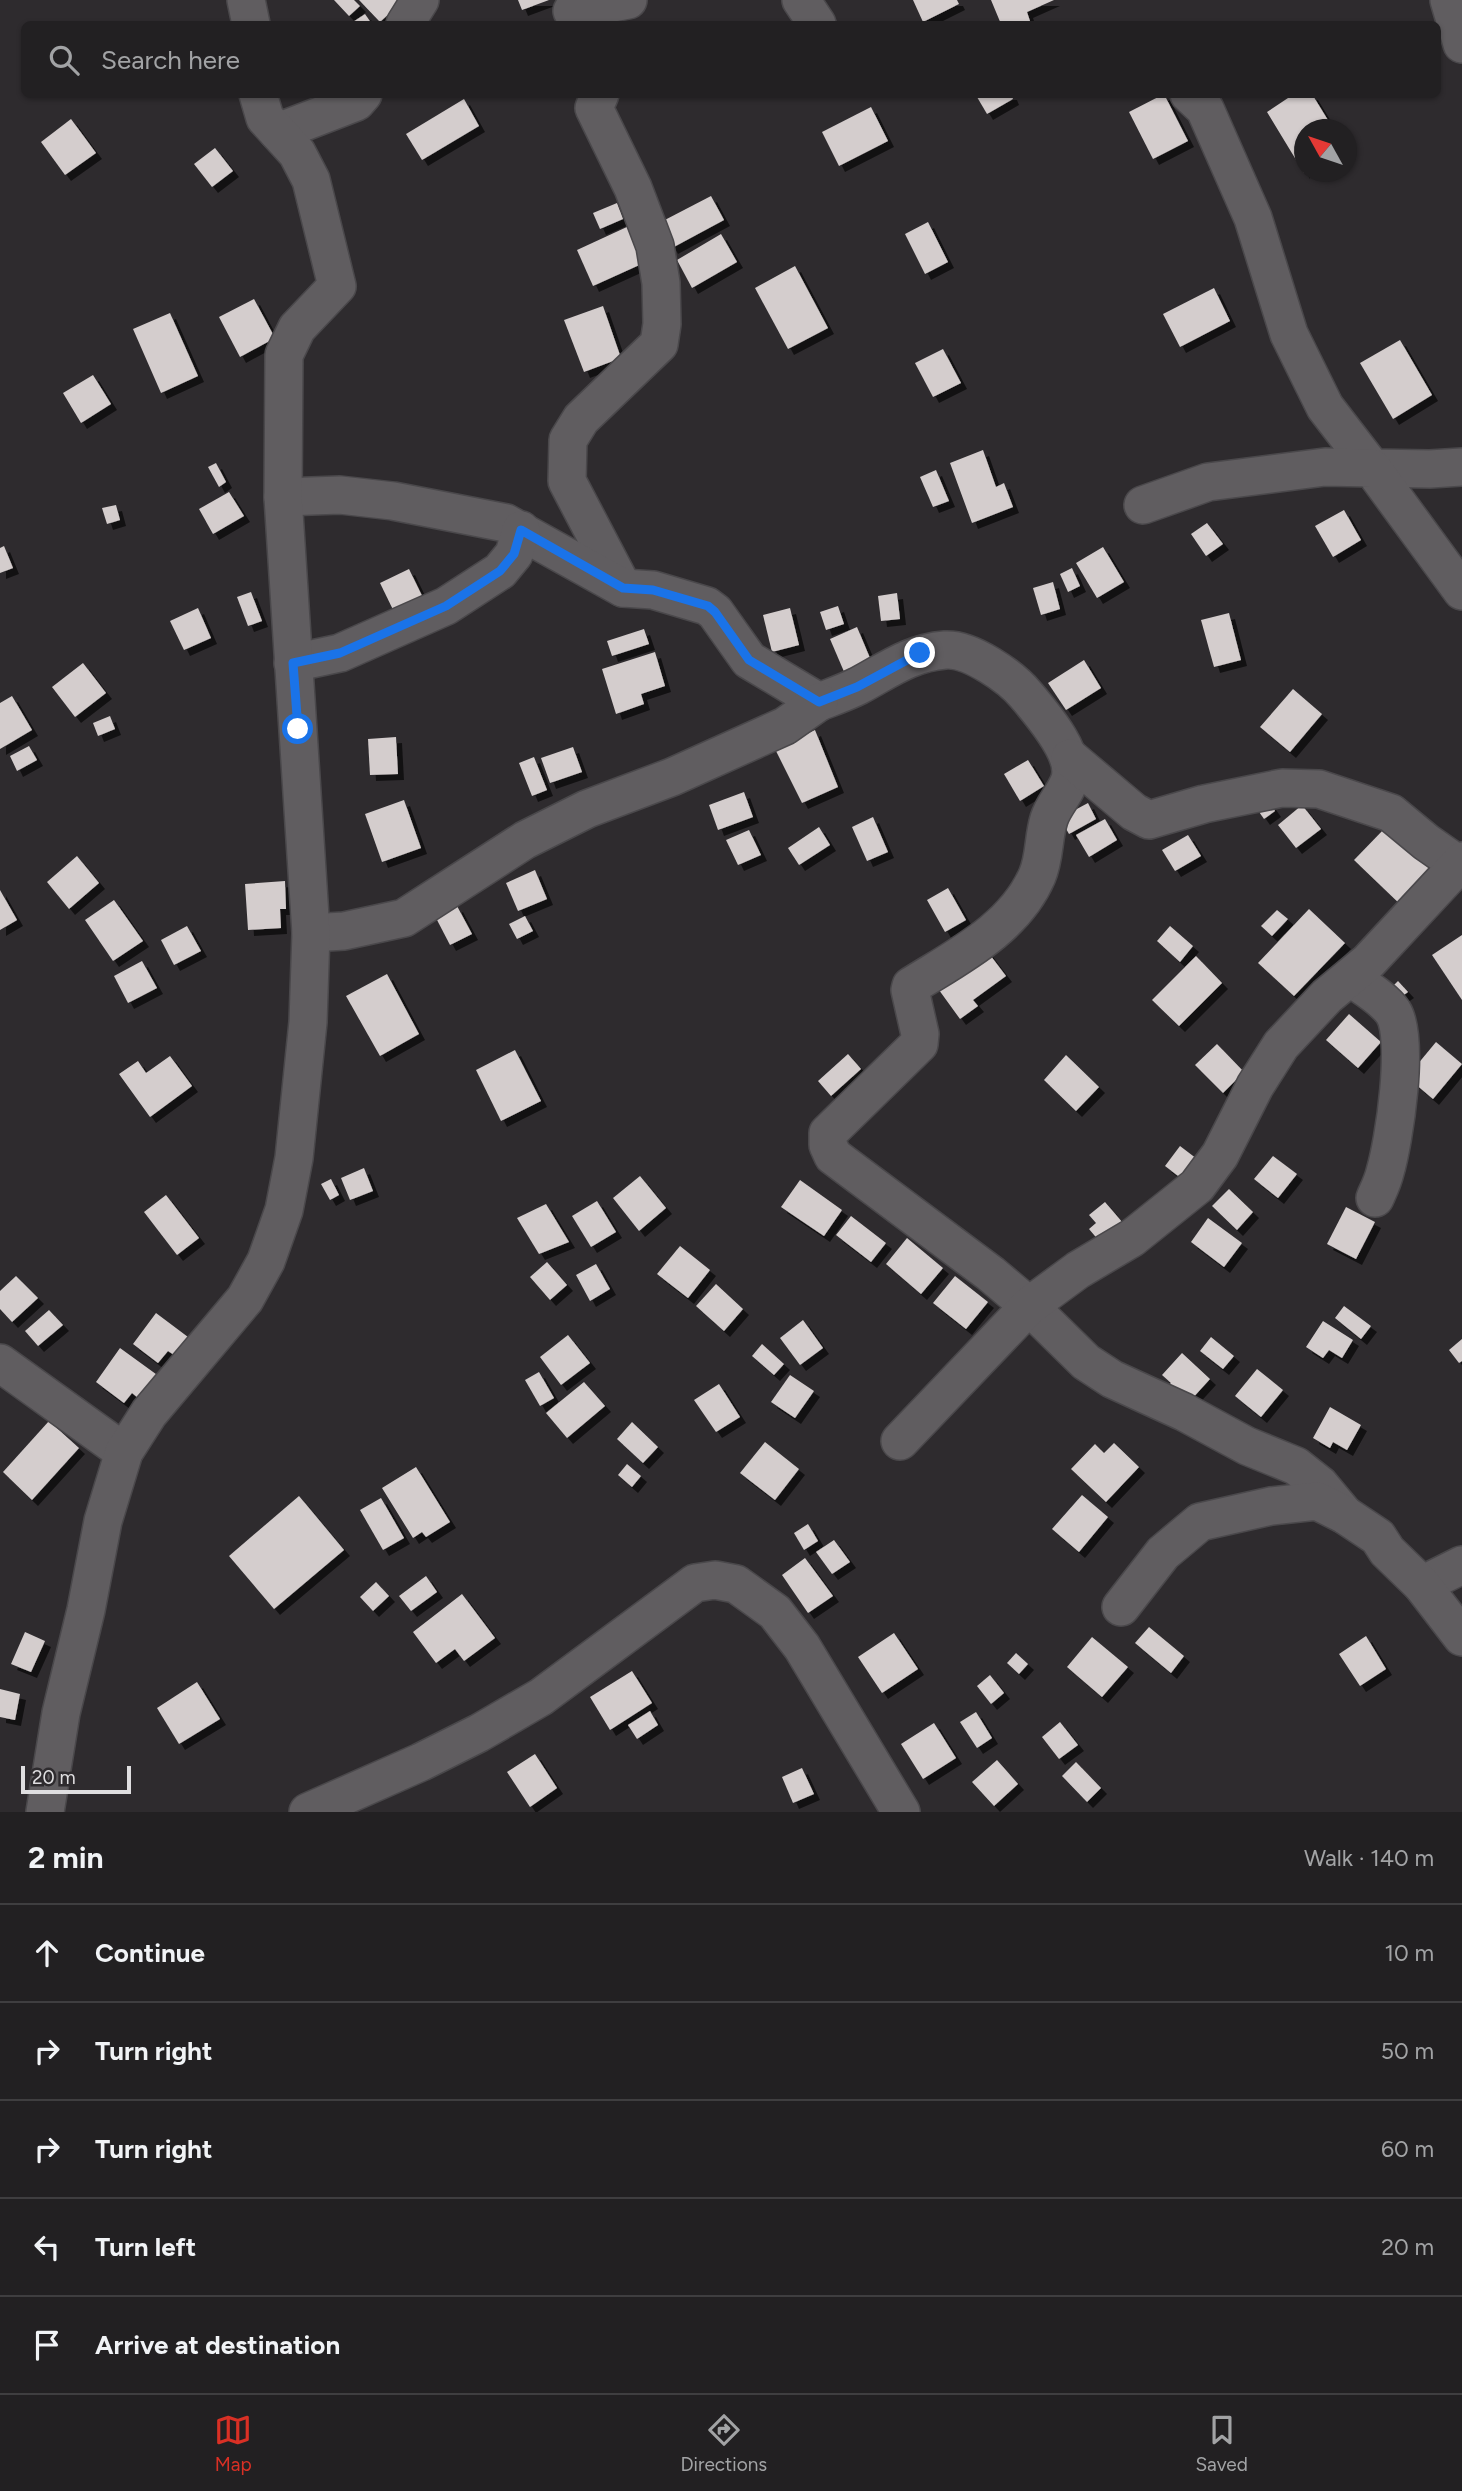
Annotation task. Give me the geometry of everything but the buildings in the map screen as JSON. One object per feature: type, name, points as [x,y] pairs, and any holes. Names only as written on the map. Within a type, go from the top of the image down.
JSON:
[{"type":"street","points":[[246,0],[250,21]]},
{"type":"street","points":[[407,21],[419,0]]},
{"type":"street","points":[[573,12],[628,0]]},
{"type":"street","points":[[801,0],[815,21]]},
{"type":"street","points":[[1449,0],[1462,44]]},
{"type":"street","points":[[45,1812],[61,1713],[86,1610],[103,1521],[124,1452],[149,1413],[245,1299],[266,1261],[284,1210],[294,1158],[308,1022],[311,933],[283,497],[284,355],[298,328],[337,286],[311,180],[297,153],[265,118],[259,98]]},
{"type":"street","points":[[278,132],[356,102],[360,98]]},
{"type":"street","points":[[598,98],[594,108],[633,188],[655,246],[660,283],[662,324],[659,344],[581,419],[568,440],[567,481],[623,588]]},
{"type":"street","points":[[1193,98],[1205,109],[1253,218],[1289,334],[1325,407],[1462,591]]},
{"type":"street","points":[[1143,505],[1208,482],[1325,467],[1462,467]]},
{"type":"street","points":[[283,497],[340,495],[393,501],[496,521],[521,530],[623,588],[653,590],[708,606],[749,660],[819,702]]},
{"type":"street","points":[[293,663],[340,653],[446,606],[500,571],[514,554],[521,530]]},
{"type":"street","points":[[311,933],[344,931],[404,918],[525,840],[587,809],[673,777],[785,726],[819,702],[857,687],[920,653],[949,650],[973,655],[1021,689],[1041,713],[1070,758],[1134,812],[1149,820],[1204,804],[1271,790],[1318,789],[1391,813],[1426,842],[1460,863],[1351,978],[1327,996],[1281,1045],[1255,1086],[1220,1155],[1198,1186],[1132,1238],[1078,1270],[1029,1306],[900,1441]]},
{"type":"street","points":[[1070,758],[1070,780],[1049,818],[1044,855],[1037,877],[1024,898],[993,933],[911,986],[920,1034],[919,1044],[828,1133],[828,1145],[832,1156],[991,1274],[1029,1306],[1086,1362],[1112,1379],[1184,1412],[1247,1446],[1296,1466],[1320,1485],[1345,1515]]},
{"type":"street","points":[[1351,978],[1382,1001],[1394,1014],[1400,1033],[1394,1131],[1385,1172],[1375,1198]]},
{"type":"street","points":[[0,1363],[124,1452]]},
{"type":"street","points":[[1121,1607],[1163,1553],[1200,1522],[1270,1506],[1317,1501],[1378,1536],[1387,1551],[1422,1585],[1462,1637]]},
{"type":"street","points":[[1422,1585],[1462,1564]]},
{"type":"street","points":[[308,1812],[479,1733],[568,1678],[695,1583],[715,1580],[736,1584],[775,1612],[802,1647],[901,1812]]},
{"type":"route","points":[[298,729],[293,663],[340,653],[446,606],[500,571],[514,554],[521,530],[623,588],[653,590],[708,606],[749,660],[819,702],[857,687],[920,653]]}]
